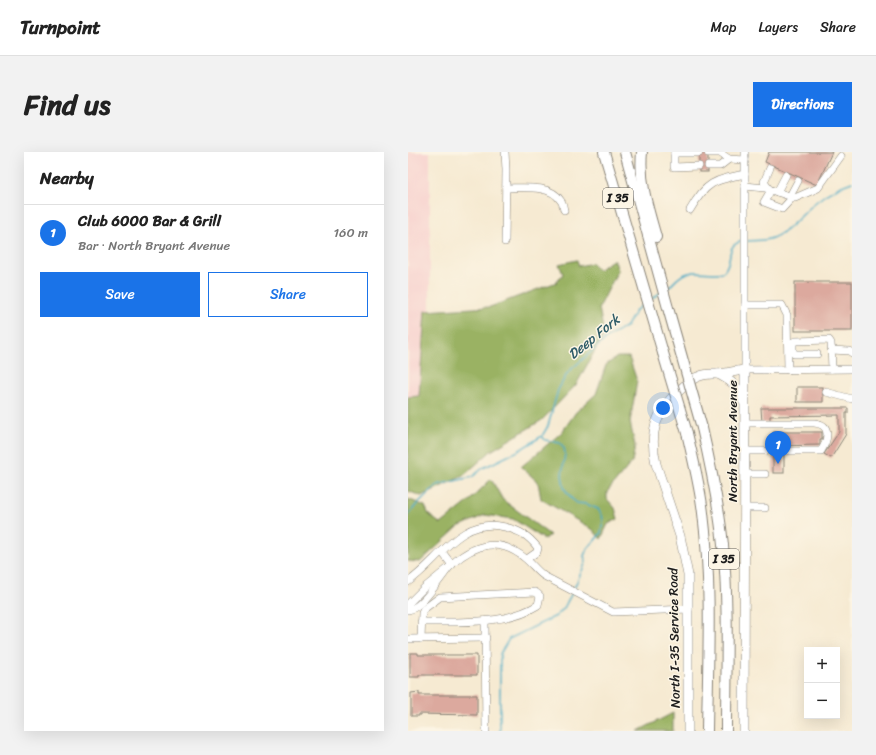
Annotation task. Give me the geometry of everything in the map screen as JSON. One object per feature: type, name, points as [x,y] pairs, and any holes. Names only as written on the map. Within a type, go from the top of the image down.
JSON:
[{"type":"highway","name":"I 35","points":[[604,152],[686,433],[699,490],[706,545],[708,596],[708,731]]},
{"type":"highway","name":"I 35","points":[[624,152],[652,238],[668,308],[702,428],[716,492],[724,560],[726,605],[726,731]]},
{"type":"highway","points":[[642,152],[642,178],[652,238]]},
{"type":"main road","name":"North I-35 Service Road","points":[[688,731],[688,575],[680,536],[653,452],[653,433],[659,415],[670,398],[693,379],[707,374],[745,370]]},
{"type":"main road","name":"North Bryant Avenue","points":[[744,731],[745,370]]},
{"type":"main road","points":[[718,374],[731,381],[738,390],[742,398],[745,413]]},
{"type":"street","points":[[505,152],[505,242]]},
{"type":"street","points":[[699,153],[674,152],[674,167],[699,166]]},
{"type":"street","points":[[708,153],[720,153],[729,159]]},
{"type":"street","points":[[708,166],[720,166],[729,159],[745,156]]},
{"type":"street","name":"North Bryant Avenue","points":[[745,156],[745,370]]},
{"type":"street","points":[[745,186],[772,190],[795,198],[818,188],[841,156]]},
{"type":"street","points":[[770,168],[764,182],[772,190]]},
{"type":"street","points":[[690,210],[698,195],[712,182],[745,174]]},
{"type":"street","points":[[786,175],[772,190],[764,202],[782,209],[792,197],[798,181]]},
{"type":"street","points":[[506,188],[540,188],[554,193],[562,201],[564,210]]},
{"type":"street","points":[[745,305],[782,305],[787,315],[788,370]]},
{"type":"street","points":[[817,354],[794,354],[793,342],[829,340],[832,342],[832,369]]},
{"type":"street","points":[[832,350],[849,351],[852,353]]},
{"type":"street","points":[[745,370],[852,369]]},
{"type":"street","points":[[826,392],[852,399]]},
{"type":"street","points":[[745,423],[820,423],[827,430],[827,437],[821,451],[782,451]]},
{"type":"street","points":[[745,451],[765,451]]},
{"type":"street","points":[[745,474],[765,474]]},
{"type":"street","points":[[745,508],[765,508]]},
{"type":"street","points":[[408,582],[415,578],[457,537],[471,529],[491,525],[499,526],[526,535],[538,548],[537,552],[527,560]]},
{"type":"street","points":[[408,604],[424,588],[471,551],[485,545],[498,544],[513,550],[527,560],[534,569],[544,576],[613,612],[689,609]]},
{"type":"street","points":[[442,552],[452,565]]},
{"type":"street","points":[[408,610],[418,606],[430,594],[452,565]]},
{"type":"street","points":[[415,578],[430,594]]},
{"type":"street","points":[[421,639],[422,613],[424,609],[440,597],[535,592],[538,594],[538,605],[506,618],[485,621],[422,622]]},
{"type":"street","points":[[485,621],[486,731]]},
{"type":"street","points":[[408,639],[486,638]]},
{"type":"shaded area","points":[[408,152],[430,152],[430,463],[408,461]]},
{"type":"green space","points":[[614,259],[618,270],[599,308],[604,334],[576,385],[542,420],[491,451],[463,476],[421,496],[408,491],[408,397],[419,396],[425,311],[490,307],[557,282],[563,274],[559,264],[577,260],[579,266],[592,263],[598,270]]},
{"type":"green space","points":[[617,357],[629,357],[637,381],[630,422],[635,446],[632,462],[607,492],[607,499],[615,508],[618,519],[608,524],[601,539],[592,529],[541,499],[538,482],[521,467],[562,432],[576,412],[596,394],[606,365]]},
{"type":"green space","points":[[491,479],[503,500],[550,535],[544,539],[513,519],[485,515],[458,527],[420,562],[408,561],[408,499],[425,506],[429,515],[441,524],[467,503]]},
{"type":"green space","points":[[673,713],[673,731],[638,731]]},
{"type":"building","points":[[699,152],[708,152],[708,172],[699,172]]},
{"type":"building","points":[[769,152],[832,152],[817,185],[765,162]]},
{"type":"building","points":[[795,282],[852,282],[852,331],[795,331]]},
{"type":"building","points":[[797,387],[823,387],[823,402],[797,402]]},
{"type":"building","points":[[761,408],[848,408],[848,413],[846,413],[846,434],[831,458],[824,454],[839,432],[839,415],[770,416],[770,423],[762,423]]},
{"type":"building","points":[[773,432],[822,432],[822,439],[820,439],[820,445],[773,446]]},
{"type":"building","points":[[773,455],[784,455],[784,473],[773,473]]},
{"type":"building","points":[[410,653],[418,653],[418,655],[477,655],[477,675],[419,675],[419,677],[410,677]]},
{"type":"building","points":[[419,692],[419,695],[477,695],[477,715],[419,714],[419,716],[411,716],[411,693]]},
{"type":"waterway","name":"Deep Fork","points":[[747,241],[764,240],[775,237],[788,229],[821,198],[852,182]]},
{"type":"waterway","name":"Deep Fork","points":[[666,289],[681,276],[688,273],[723,272],[728,263],[733,246],[743,241]]},
{"type":"waterway","name":"Deep Fork","points":[[651,299],[660,293]]},
{"type":"waterway","name":"Deep Fork","points":[[408,515],[437,485],[472,477],[483,468],[518,451],[542,436],[548,426],[558,390],[568,372],[607,338],[627,326],[636,310],[645,303]]},
{"type":"waterway","points":[[542,436],[545,440],[560,443],[564,448],[565,453],[562,475],[564,488],[572,499],[577,503],[586,504],[598,509],[602,515],[603,520],[601,533],[586,551],[584,556],[586,562],[574,588]]},
{"type":"waterway","points":[[500,731],[500,654],[509,639],[556,616],[564,608],[572,593]]},
{"type":"place","name":"Club 6000 Bar & Grill","points":[[778,464]]}]
